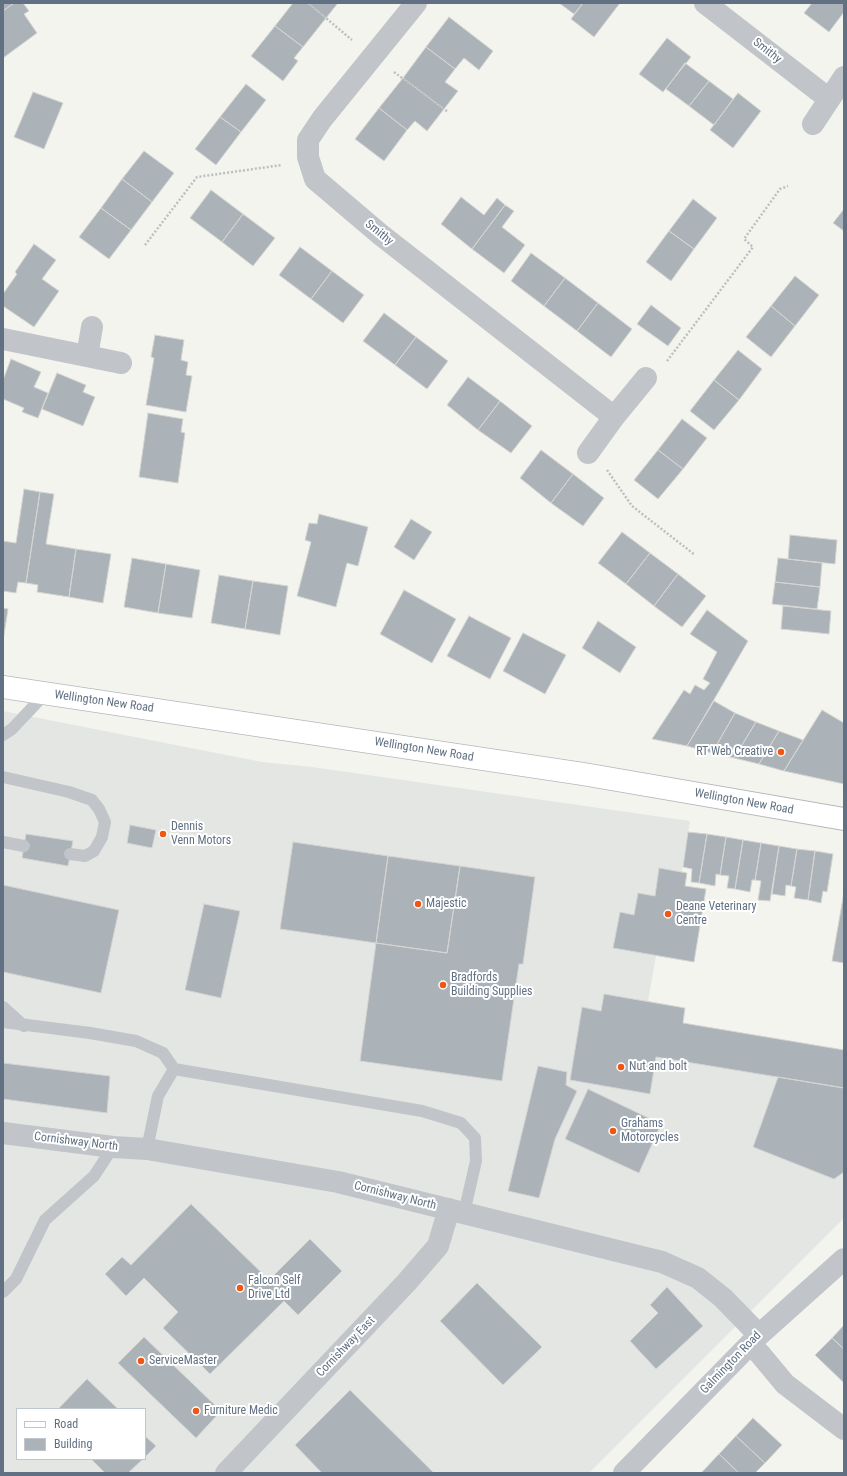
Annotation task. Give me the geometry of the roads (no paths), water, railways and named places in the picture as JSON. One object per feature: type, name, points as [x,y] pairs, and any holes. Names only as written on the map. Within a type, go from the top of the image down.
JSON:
[{"type":"main road","name":"Wellington New Road","points":[[3,687],[583,774],[844,819]]},
{"type":"street","name":"Smithy","points":[[416,3],[322,119],[308,140],[309,161],[315,179],[381,235],[614,417]]},
{"type":"street","name":"Smithy","points":[[705,3],[829,99]]},
{"type":"street","points":[[812,124],[844,77]]},
{"type":"street","points":[[87,356],[92,327]]},
{"type":"street","points":[[3,339],[121,363]]},
{"type":"street","points":[[588,453],[614,417],[646,378]]},
{"type":"street","name":"Cornishway North","points":[[3,1133],[113,1147],[146,1149],[338,1182],[662,1262],[698,1278],[723,1298],[754,1340],[760,1354],[785,1384],[844,1429]]},
{"type":"street","name":"Cornishway East","points":[[226,1473],[406,1283],[438,1246],[456,1211]]},
{"type":"street","name":"Galmington Road","points":[[624,1473],[754,1340],[844,1259]]},
{"type":"lane","points":[[3,735],[12,729],[46,694]]},
{"type":"lane","points":[[3,777],[69,792],[92,800],[99,809],[105,822],[102,837],[94,851],[85,856],[70,854]]},
{"type":"lane","points":[[3,842],[24,846]]},
{"type":"lane","points":[[3,1007],[24,1026]]},
{"type":"lane","points":[[3,1022],[24,1026],[90,1033],[136,1041],[163,1053],[174,1069],[414,1109],[461,1123],[475,1138],[476,1161],[456,1211]]},
{"type":"lane","points":[[146,1149],[158,1096],[174,1069]]},
{"type":"lane","points":[[3,1292],[16,1280],[45,1220],[94,1176],[113,1147]]},
{"type":"place","name":"RT Web Creative","points":[[781,752]]},
{"type":"place","name":"Dennis Venn Motors","points":[[163,834]]},
{"type":"place","name":"Majestic","points":[[418,904]]},
{"type":"place","name":"Deane Veterinary Centre","points":[[668,914]]},
{"type":"place","name":"Bradfords Building Supplies","points":[[443,985]]},
{"type":"place","name":"Nut and bolt","points":[[621,1067]]},
{"type":"place","name":"Grahams Motorcycles","points":[[613,1131]]},
{"type":"place","name":"Falcon Self Drive Ltd","points":[[240,1288]]},
{"type":"place","name":"ServiceMaster","points":[[141,1361]]},
{"type":"place","name":"Furniture Medic","points":[[196,1411]]}]
